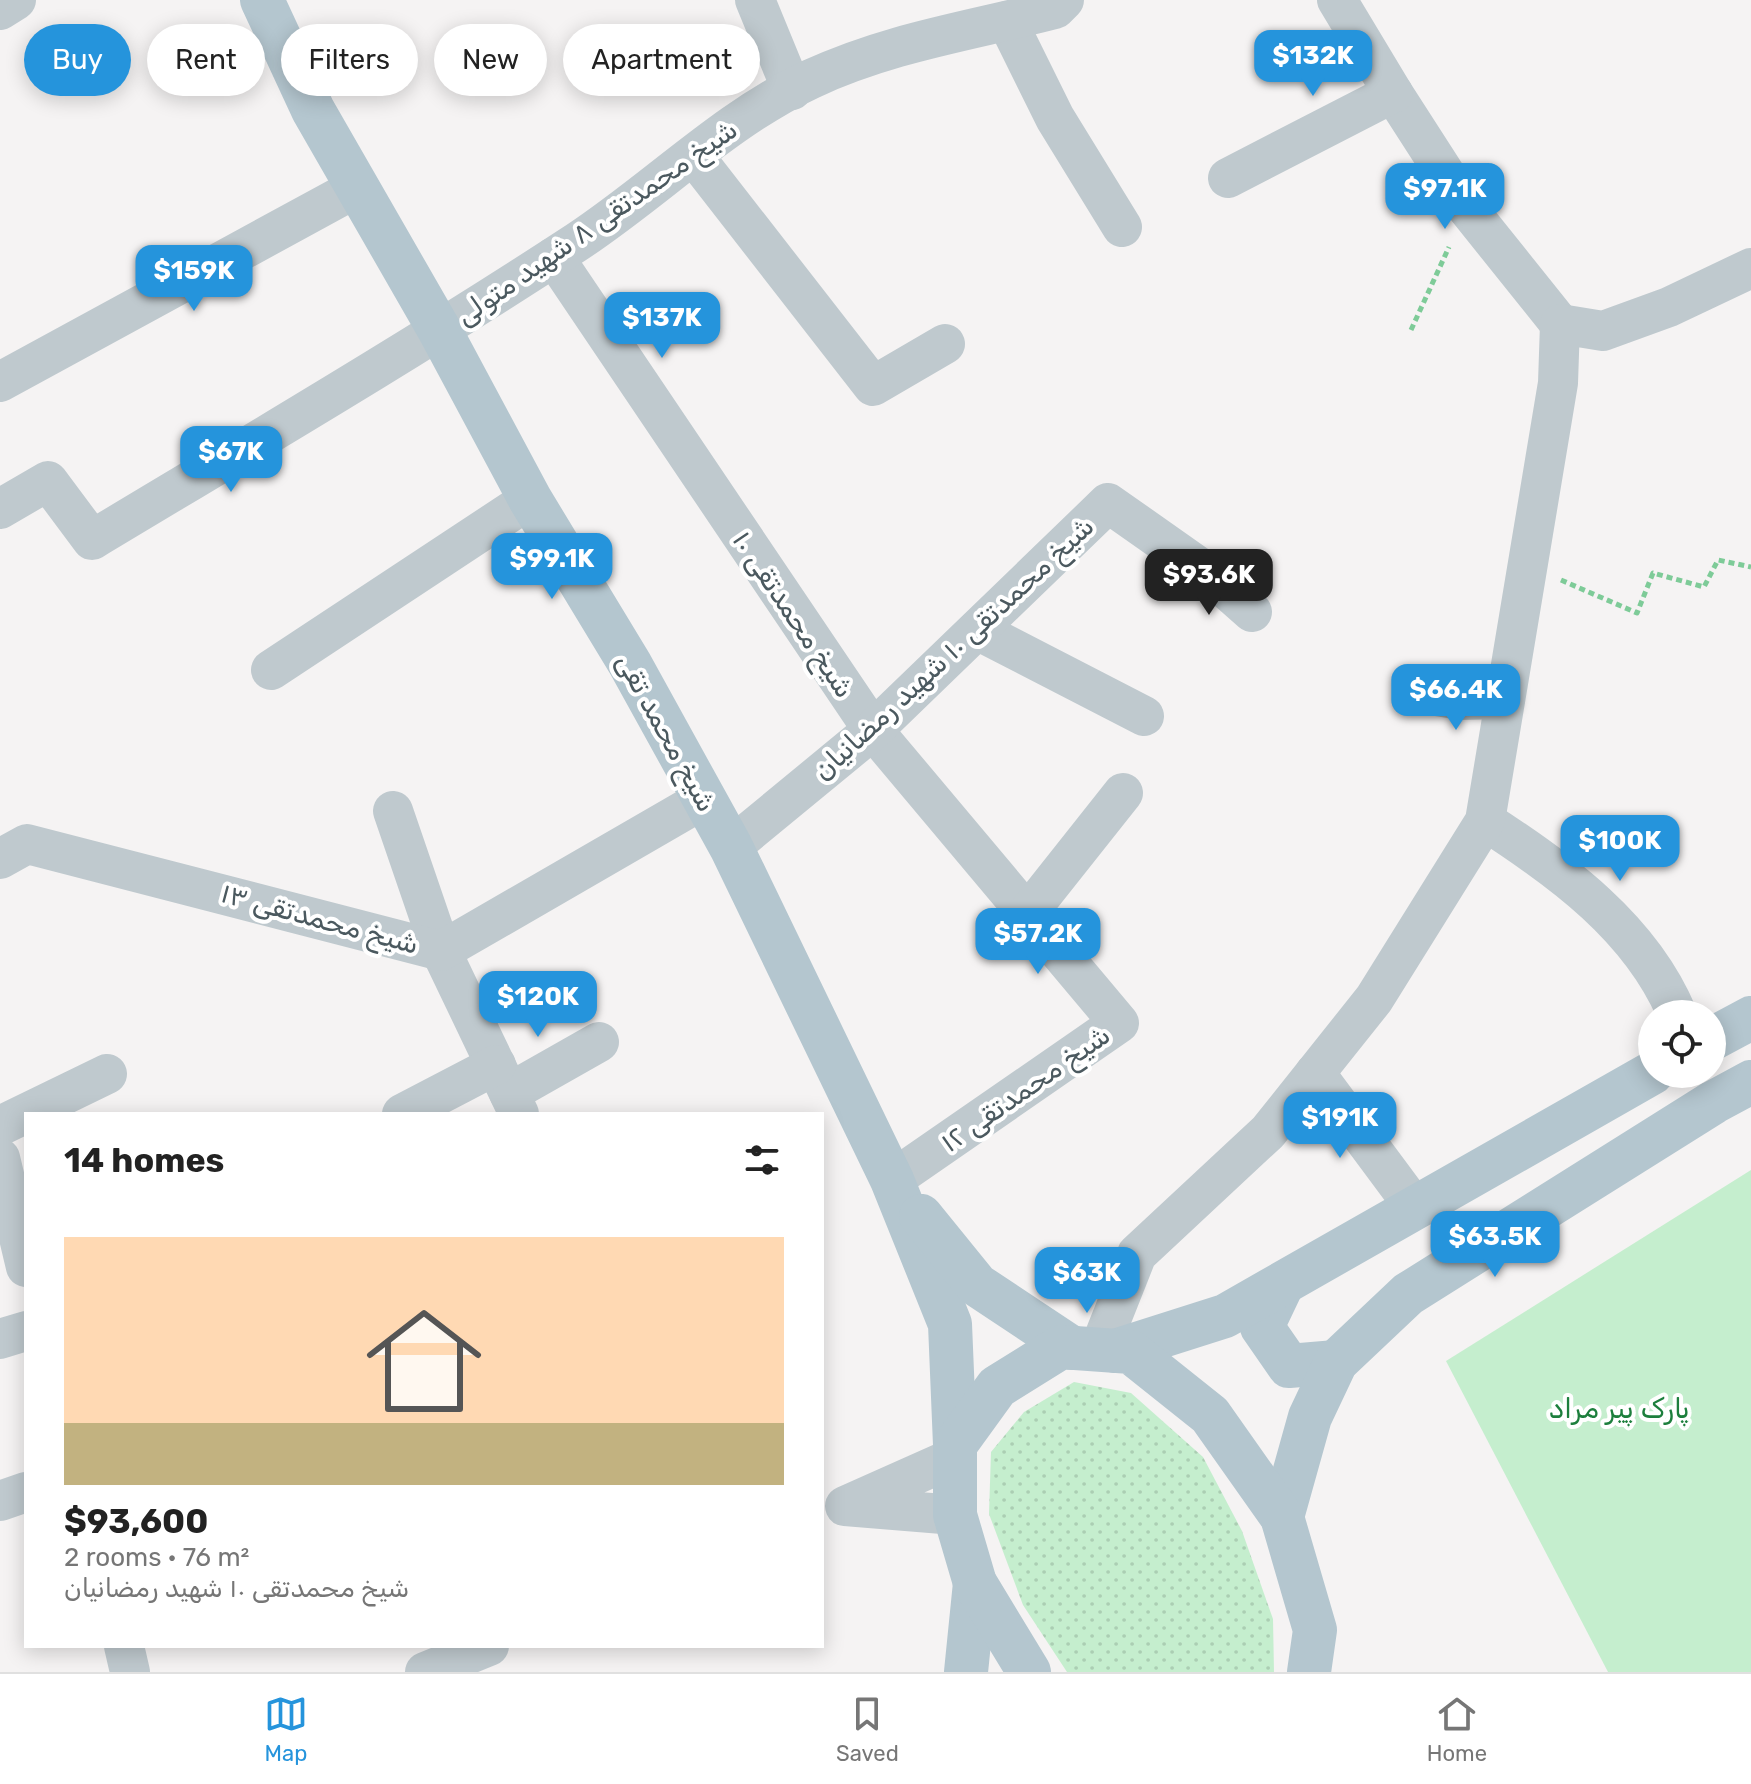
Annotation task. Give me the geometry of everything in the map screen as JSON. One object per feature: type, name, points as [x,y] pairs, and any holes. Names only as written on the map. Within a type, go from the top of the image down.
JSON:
[{"type":"main road","name":"شیخ محمد تقی","points":[[262,0],[313,110],[440,331],[530,499],[630,664],[731,847],[892,1180]]},
{"type":"main road","points":[[1726,1031],[1751,1018]]},
{"type":"main road","points":[[892,1180],[977,1285],[1095,1350],[1225,1316],[1638,1081]]},
{"type":"main road","points":[[1282,1517],[1310,1417],[1336,1362],[1408,1294],[1701,1110],[1751,1082]]},
{"type":"main road","points":[[892,1180],[950,1324],[955,1515],[975,1583],[1029,1672]]},
{"type":"main road","points":[[1282,1285],[1262,1327],[1289,1366],[1336,1362]]},
{"type":"main road","points":[[955,1451],[997,1387],[1061,1347],[1131,1352],[1210,1415],[1282,1517],[1315,1630],[1309,1672]]},
{"type":"main road","points":[[966,1672],[975,1583]]},
{"type":"street","points":[[0,10],[16,0]]},
{"type":"street","name":"شیخ محمدتقی ۸ شهید متولی","points":[[0,509],[48,481],[92,540],[440,331],[554,257],[753,111],[792,90],[888,48],[1055,9],[1064,0]]},
{"type":"street","points":[[1095,1350],[1137,1254],[1154,1242],[1268,1132],[1374,999],[1485,821],[1558,383],[1560,324],[1467,208],[1337,0]]},
{"type":"street","points":[[759,2],[792,90]]},
{"type":"street","points":[[1007,21],[1055,118],[1122,227]]},
{"type":"street","points":[[1228,178],[1393,93]]},
{"type":"street","points":[[694,156],[873,386],[945,344]]},
{"type":"street","points":[[0,382],[358,187]]},
{"type":"street","name":"شیخ محمدتقی ۱۰","points":[[554,257],[873,730]]},
{"type":"street","points":[[1560,324],[1603,331],[1669,307],[1751,268]]},
{"type":"street","points":[[271,670],[530,499]]},
{"type":"street","name":"شیخ محمدتقی ۱۰ شهید رمضانیان","points":[[731,847],[873,730],[1108,503],[1209,574],[1252,612]]},
{"type":"street","points":[[977,630],[1144,716]]},
{"type":"street","points":[[1412,692],[1461,700],[1505,699]]},
{"type":"street","name":"شیخ محمدتقی ۱۲","points":[[873,730],[1119,1023],[892,1180]]},
{"type":"street","points":[[1027,914],[1123,793]]},
{"type":"street","name":"شیخ محمدتقی ۱۳","points":[[0,859],[27,844],[441,951],[704,799]]},
{"type":"street","points":[[393,811],[441,951],[508,1091]]},
{"type":"street","points":[[1485,821],[1554,865],[1626,933],[1671,1000]]},
{"type":"street","points":[[411,1112],[508,1091],[599,1042]]},
{"type":"street","points":[[1315,1073],[1416,1209]]},
{"type":"street","points":[[29,1112],[107,1074]]},
{"type":"street","points":[[0,1126],[24,1114]]},
{"type":"street","points":[[0,1158],[24,1259]]},
{"type":"street","points":[[0,1339],[24,1332]]},
{"type":"street","points":[[834,1510],[955,1451]]},
{"type":"street","points":[[0,1501],[24,1493]]},
{"type":"street","points":[[834,1510],[955,1515]]},
{"type":"street","points":[[124,1648],[130,1672]]},
{"type":"path","points":[[1411,330],[1467,208]]},
{"type":"path","points":[[1528,565],[1637,613],[1653,573],[1704,587],[1718,560],[1751,567]]},
{"type":"green space","name":"پارک پیر مراد","points":[[1751,1170],[1751,1672],[1608,1672],[1446,1361]]},
{"type":"green space","points":[[1074,1382],[1131,1393],[1203,1457],[1242,1531],[1273,1619],[1274,1672],[1067,1672],[1023,1605],[989,1514],[991,1452],[1024,1412]]}]
